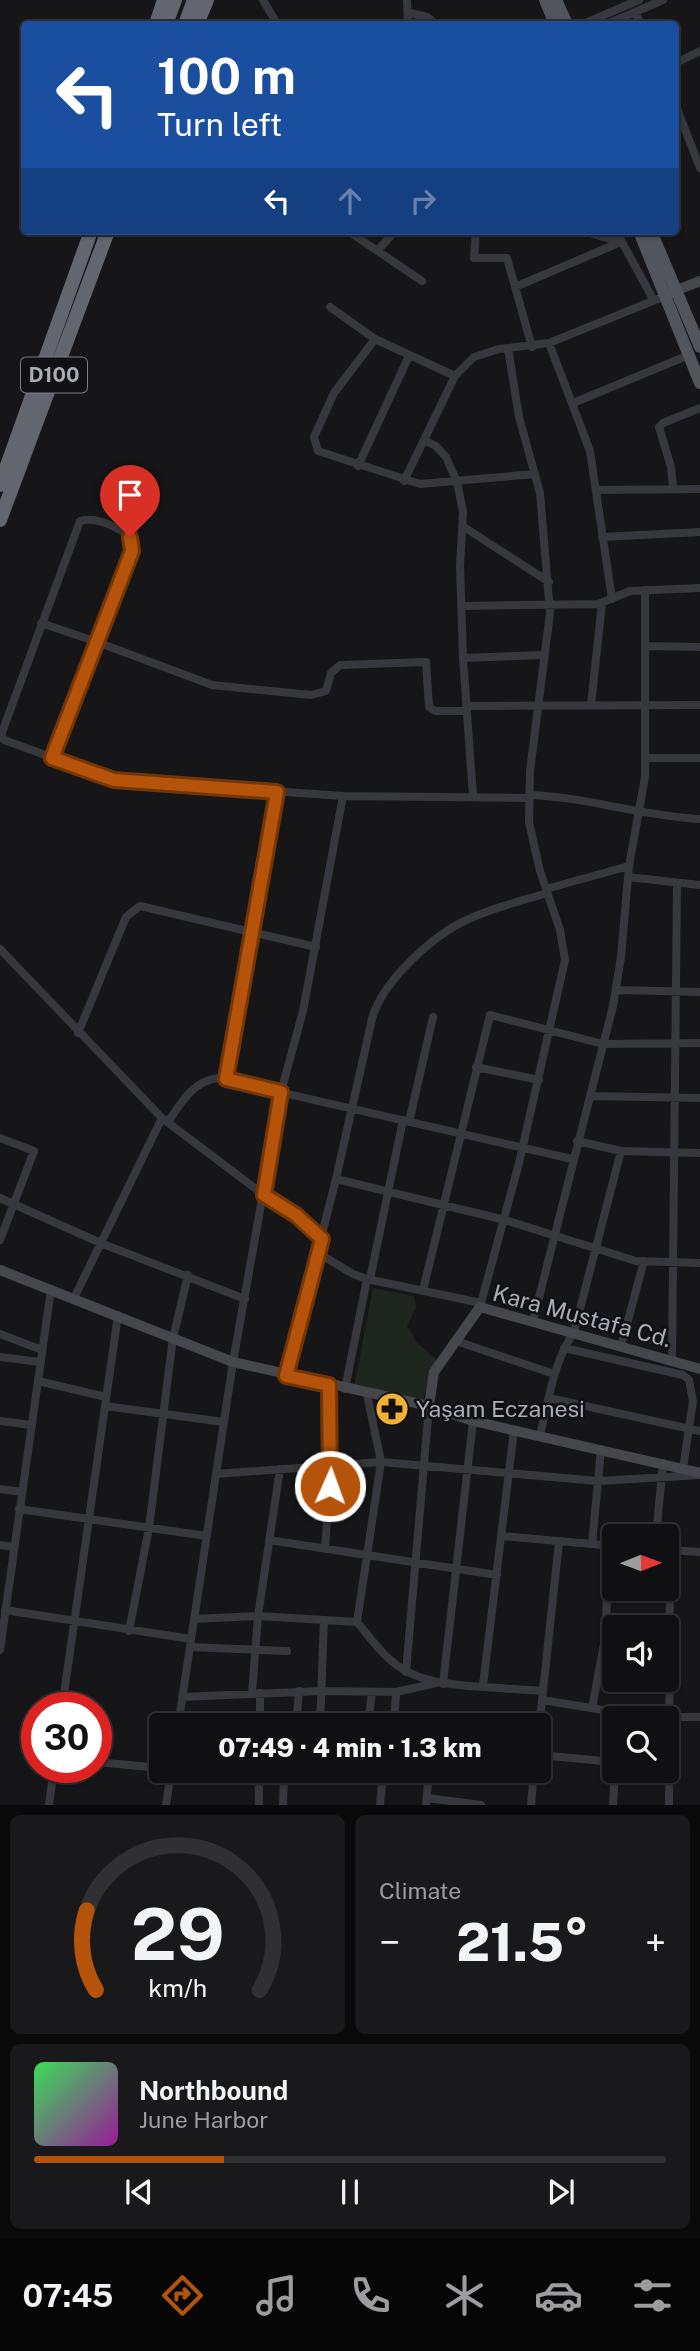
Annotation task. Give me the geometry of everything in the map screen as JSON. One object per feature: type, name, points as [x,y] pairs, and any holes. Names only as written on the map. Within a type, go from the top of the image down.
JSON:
[{"type":"highway","points":[[157,21],[164,0]]},
{"type":"highway","points":[[167,21],[175,0]]},
{"type":"highway","points":[[186,21],[194,0]]},
{"type":"highway","points":[[198,21],[207,0]]},
{"type":"highway","name":"D100","points":[[0,485],[90,235]]},
{"type":"highway","name":"D100","points":[[0,520],[107,235]]},
{"type":"main road","points":[[545,0],[554,21]]},
{"type":"main road","points":[[556,0],[566,21]]},
{"type":"main road","points":[[641,235],[700,383]]},
{"type":"main road","points":[[652,235],[664,295],[700,347]]},
{"type":"street","points":[[263,0],[275,21]]},
{"type":"street","points":[[271,11],[273,0]]},
{"type":"street","points":[[407,0],[409,21]]},
{"type":"street","points":[[590,21],[639,0]]},
{"type":"street","points":[[614,21],[663,0]]},
{"type":"street","points":[[635,12],[640,21]]},
{"type":"street","points":[[410,13],[427,16],[433,21]]},
{"type":"street","points":[[679,62],[700,51]]},
{"type":"street","points":[[679,114],[700,168]]},
{"type":"street","points":[[354,235],[422,281]]},
{"type":"street","points":[[378,250],[392,235]]},
{"type":"street","points":[[476,235],[474,258],[507,258],[532,347]]},
{"type":"street","points":[[596,235],[621,242]]},
{"type":"street","points":[[618,235],[664,295]]},
{"type":"street","points":[[515,287],[621,242]]},
{"type":"street","points":[[404,481],[455,376],[474,357],[508,348],[549,343],[700,281]]},
{"type":"street","points":[[330,307],[375,339],[455,376]]},
{"type":"street","points":[[375,339],[334,393],[313,440],[321,453],[420,484],[535,474]]},
{"type":"street","points":[[549,343],[590,451],[612,599]]},
{"type":"street","points":[[318,1253],[353,1274],[368,1279],[481,1305],[505,1220],[551,1030],[565,960],[560,929],[529,822],[529,797],[550,604],[549,582],[535,474],[519,417],[508,348]]},
{"type":"street","points":[[573,402],[689,355]]},
{"type":"street","points":[[358,466],[409,356]]},
{"type":"street","points":[[673,488],[669,458],[659,427],[663,422],[700,408]]},
{"type":"street","points":[[424,440],[442,451],[457,482],[464,527],[460,566],[463,658],[473,796]]},
{"type":"street","points":[[596,490],[700,489]]},
{"type":"street","points":[[52,758],[133,545],[130,537],[96,519],[80,520],[1,735],[4,740],[52,758],[114,780],[343,796],[581,798],[638,814],[700,819]]},
{"type":"street","points":[[464,527],[549,582]]},
{"type":"street","points":[[602,537],[700,532]]},
{"type":"street","points":[[463,606],[602,603],[631,591],[700,588]]},
{"type":"street","points":[[533,1321],[616,990],[629,866],[645,758],[645,590]]},
{"type":"street","points":[[591,705],[602,603]]},
{"type":"street","points":[[41,623],[212,685],[311,695],[326,691],[331,673],[340,665],[426,662],[429,707],[435,711],[538,705],[700,705]]},
{"type":"street","points":[[645,646],[700,647]]},
{"type":"street","points":[[463,658],[544,655]]},
{"type":"street","points":[[645,758],[700,758]]},
{"type":"street","points":[[226,1079],[277,792]]},
{"type":"street","points":[[180,1713],[233,1362],[281,1092],[316,947],[343,796]]},
{"type":"street","points":[[286,1376],[322,1239],[374,1010],[392,979],[464,921],[547,891],[629,866]]},
{"type":"street","points":[[628,877],[700,885]]},
{"type":"street","points":[[672,1362],[677,884]]},
{"type":"street","points":[[78,1033],[125,917],[134,908],[140,906],[316,947]]},
{"type":"street","points":[[0,948],[78,1033],[165,1120],[264,1195],[296,1215],[322,1239]]},
{"type":"street","points":[[616,990],[700,992]]},
{"type":"street","points":[[423,1290],[490,1015],[603,1044],[700,1043]]},
{"type":"street","points":[[345,1389],[368,1279],[433,1017]]},
{"type":"street","points":[[476,1067],[539,1080]]},
{"type":"street","points":[[74,1298],[165,1120],[198,1084],[211,1079],[226,1079],[353,1107],[572,1159]]},
{"type":"street","points":[[591,1096],[700,1098]]},
{"type":"street","points":[[0,1138],[34,1151],[0,1240]]},
{"type":"street","points":[[577,1141],[621,1151],[700,1153]]},
{"type":"street","points":[[540,1435],[554,1374],[564,1348],[574,1332],[621,1151]]},
{"type":"street","points":[[336,1179],[505,1220],[644,1261],[700,1263]]},
{"type":"street","points":[[0,1198],[103,1244],[245,1299]]},
{"type":"street","points":[[621,1346],[644,1261]]},
{"type":"street","points":[[0,1270],[233,1362],[429,1406],[473,1421],[663,1463],[700,1474]]},
{"type":"street","points":[[129,1631],[149,1528],[173,1338],[188,1275]]},
{"type":"street","points":[[0,1650],[3,1613],[51,1289]]},
{"type":"street","name":"Kara Mustafa Cd.","points":[[429,1406],[434,1372],[481,1305],[700,1368]]},
{"type":"street","points":[[64,1692],[118,1315]]},
{"type":"street","points":[[0,1334],[42,1350]]},
{"type":"street","points":[[456,1341],[554,1374]]},
{"type":"street","points":[[564,1348],[683,1376],[689,1380],[693,1393],[683,1469]]},
{"type":"street","points":[[0,1357],[40,1362]]},
{"type":"street","points":[[38,1381],[105,1402],[163,1415],[224,1422]]},
{"type":"street","points":[[325,1549],[331,1465],[329,1385]]},
{"type":"street","points":[[357,1622],[381,1462],[367,1394]]},
{"type":"street","points":[[549,1398],[700,1431]]},
{"type":"street","points":[[406,1672],[429,1406]]},
{"type":"street","points":[[0,1421],[31,1425]]},
{"type":"street","points":[[440,1684],[473,1421]]},
{"type":"street","points":[[483,1685],[514,1430]]},
{"type":"street","points":[[592,1544],[601,1449]]},
{"type":"street","points":[[216,1474],[381,1462],[509,1471],[598,1481],[661,1480],[700,1474]]},
{"type":"street","points":[[657,1524],[663,1463]]},
{"type":"street","points":[[258,1713],[255,1650],[258,1616],[280,1469]]},
{"type":"street","points":[[0,1489],[22,1492]]},
{"type":"street","points":[[19,1509],[207,1536]]},
{"type":"street","points":[[502,1536],[602,1545]]},
{"type":"street","points":[[269,1540],[497,1576]]},
{"type":"street","points":[[540,1713],[559,1542]]},
{"type":"street","points":[[0,1545],[14,1547]]},
{"type":"street","points":[[679,1551],[700,1552]]},
{"type":"street","points":[[3,1613],[75,1622],[191,1643],[287,1651]]},
{"type":"street","points":[[194,1619],[258,1616],[357,1622],[389,1659],[406,1672],[440,1684]]},
{"type":"street","points":[[321,1713],[324,1620]]},
{"type":"street","points":[[592,1708],[602,1667]]},
{"type":"street","points":[[183,1697],[299,1691],[396,1692],[440,1684],[483,1685],[602,1711]]},
{"type":"street","points":[[297,1713],[299,1691]]},
{"type":"street","points":[[370,1713],[372,1692]]},
{"type":"street","points":[[395,1713],[396,1692]]},
{"type":"street","points":[[679,1716],[700,1717]]},
{"type":"street","points":[[551,1756],[602,1761]]},
{"type":"street","points":[[112,1763],[149,1767]]},
{"type":"street","points":[[49,1805],[52,1783]]},
{"type":"street","points":[[166,1805],[169,1783]]},
{"type":"street","points":[[259,1783],[259,1805]]},
{"type":"street","points":[[283,1805],[284,1783]]},
{"type":"street","points":[[380,1805],[385,1783]]},
{"type":"street","points":[[428,1783],[427,1801],[481,1805]]},
{"type":"street","points":[[531,1805],[533,1783]]},
{"type":"street","points":[[613,1805],[614,1783]]},
{"type":"street","points":[[668,1783],[668,1805]]},
{"type":"shaded area","points":[[373,1288],[414,1296],[416,1307],[407,1326],[417,1343],[437,1360],[422,1402],[354,1388]]},
{"type":"place","name":"Yaşam Eczanesi","points":[[392,1409]]},
{"type":"route","points":[[130,537],[132,551],[52,758],[114,780],[277,792],[270,844],[232,1032],[226,1079],[281,1092],[264,1195],[296,1215],[322,1239],[286,1376],[329,1385],[330,1486]]}]
